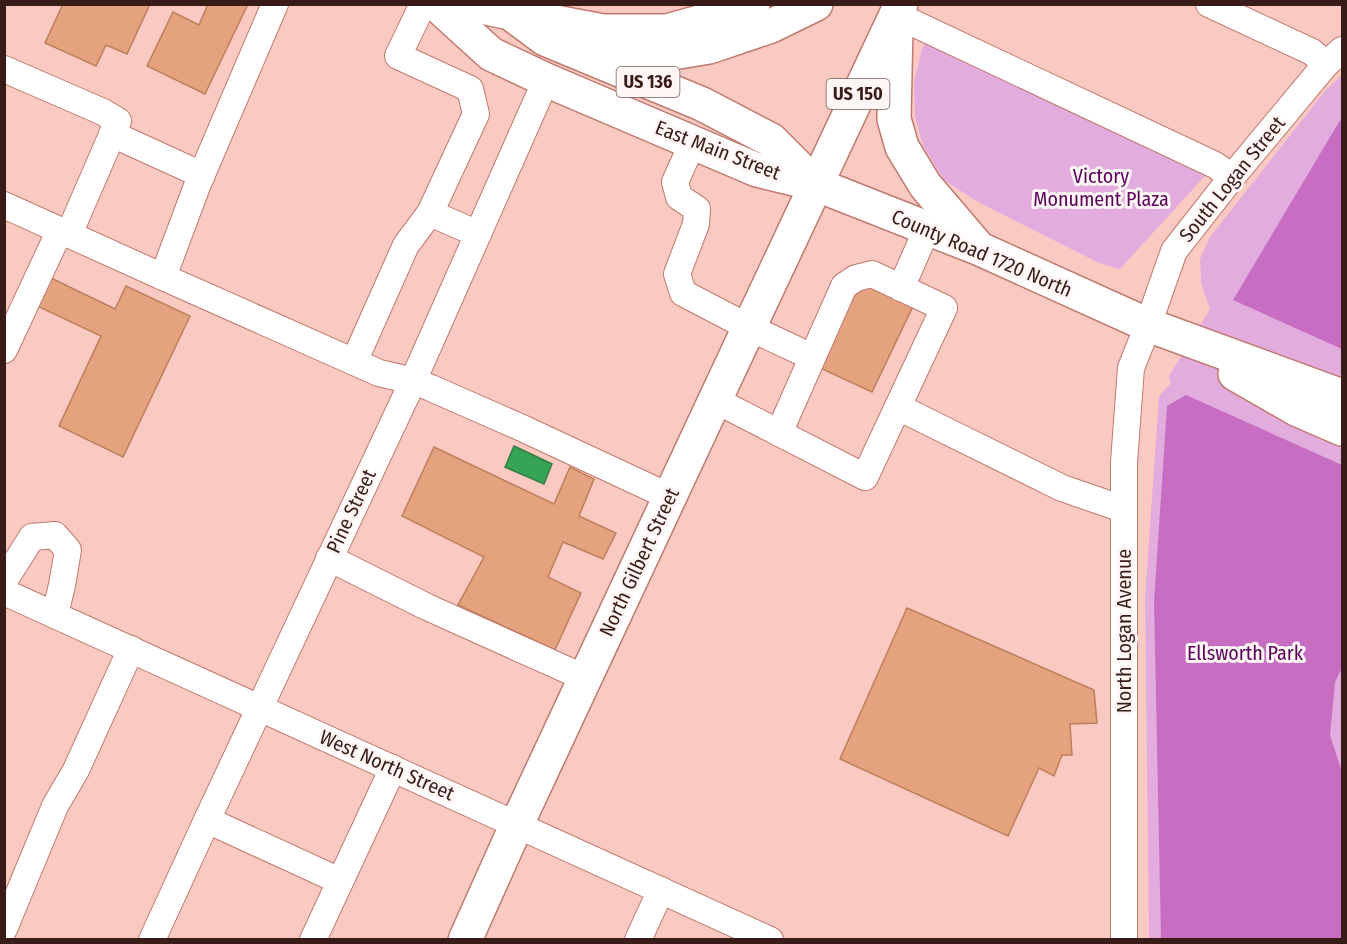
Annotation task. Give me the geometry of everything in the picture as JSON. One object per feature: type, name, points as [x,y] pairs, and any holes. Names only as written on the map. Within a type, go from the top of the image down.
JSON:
[{"type":"main road","name":"East Main Street","points":[[436,4],[491,54],[546,80],[757,170],[815,184]]},
{"type":"main road","points":[[443,4],[502,35],[555,54],[642,58],[709,47],[771,26],[816,4]]},
{"type":"main road","name":"East Main Street","points":[[468,4],[510,13],[545,39],[702,104],[771,140],[815,184]]},
{"type":"main road","points":[[510,13],[603,31],[667,31],[721,16],[753,4]]},
{"type":"main road","points":[[898,10],[894,119],[902,147],[925,185],[980,249]]},
{"type":"main road","name":"US 150","points":[[815,184],[898,10]]},
{"type":"main road","name":"County Road 1720 North","points":[[815,184],[980,249],[1148,325],[1342,396]]},
{"type":"main road","name":"North Gilbert Street","points":[[465,939],[815,184]]},
{"type":"main road","name":"County Road 1720 North","points":[[1148,325],[1296,409],[1342,429]]},
{"type":"street","points":[[163,277],[202,175],[275,4]]},
{"type":"street","points":[[354,362],[406,245],[430,213],[476,114],[470,89],[398,56],[423,4]]},
{"type":"street","points":[[1209,4],[1312,52],[1334,57]]},
{"type":"street","points":[[898,10],[1215,165],[1232,177]]},
{"type":"street","name":"South Logan Street","points":[[1148,325],[1174,250],[1232,177],[1334,57]]},
{"type":"street","points":[[4,69],[103,112],[117,121],[4,350]]},
{"type":"street","name":"Pine Street","points":[[152,939],[413,381],[546,80]]},
{"type":"street","points":[[112,134],[202,175]]},
{"type":"street","points":[[693,142],[675,182],[679,197],[697,209],[696,224],[677,273],[683,293],[812,357]]},
{"type":"street","points":[[4,205],[354,362],[380,373],[413,381],[522,428],[670,497]]},
{"type":"street","points":[[430,213],[478,234]]},
{"type":"street","points":[[901,288],[927,229]]},
{"type":"street","points":[[714,400],[865,477],[944,308],[872,274],[856,278],[844,286],[779,433]]},
{"type":"street","name":"North Logan Avenue","points":[[1125,939],[1124,462],[1131,369],[1148,325]]},
{"type":"street","points":[[897,407],[1062,488],[1123,509]]},
{"type":"street","points":[[4,581],[32,537],[55,535],[68,550],[55,615]]},
{"type":"street","points":[[329,558],[427,607],[585,678]]},
{"type":"street","name":"West North Street","points":[[4,592],[517,824],[755,936]]},
{"type":"street","points":[[4,929],[55,806],[75,770],[131,649]]},
{"type":"street","points":[[313,939],[393,768]]},
{"type":"street","points":[[207,820],[340,881]]},
{"type":"street","points":[[638,939],[661,890]]},
{"type":"green space","name":"Victory Monument Plaza","points":[[930,32],[1215,165],[1120,269],[1099,263],[976,201],[944,180],[923,146],[915,116],[914,82],[922,49]]},
{"type":"green space","name":"Ellsworth Park","points":[[1342,75],[1342,939],[1149,940],[1145,598],[1159,396],[1171,383],[1169,376],[1210,309],[1201,283],[1200,259],[1210,237],[1325,91]]},
{"type":"green space","points":[[1342,119],[1342,349],[1233,300]]},
{"type":"green space","name":"Ellsworth Park","points":[[1186,395],[1342,465],[1342,668],[1335,682],[1330,735],[1342,772],[1342,939],[1161,939],[1154,601],[1167,406]]},
{"type":"shaded area","points":[[514,446],[552,464],[544,484],[505,467]]},
{"type":"building","points":[[63,4],[150,4],[127,54],[106,45],[96,66],[45,43]]},
{"type":"building","points":[[208,4],[248,4],[205,94],[147,66],[173,12],[199,25]]},
{"type":"building","points":[[863,275],[916,300],[872,392],[820,368]]},
{"type":"building","points":[[51,278],[115,309],[126,286],[190,316],[123,457],[59,426],[101,336],[37,306]]},
{"type":"building","points":[[434,447],[554,504],[570,467],[594,479],[579,516],[616,533],[603,559],[563,542],[548,577],[581,593],[555,650],[458,605],[484,557],[402,516]]},
{"type":"building","points":[[907,608],[1094,690],[1097,723],[1070,724],[1072,755],[1062,755],[1054,776],[1039,768],[1008,836],[840,759]]}]
